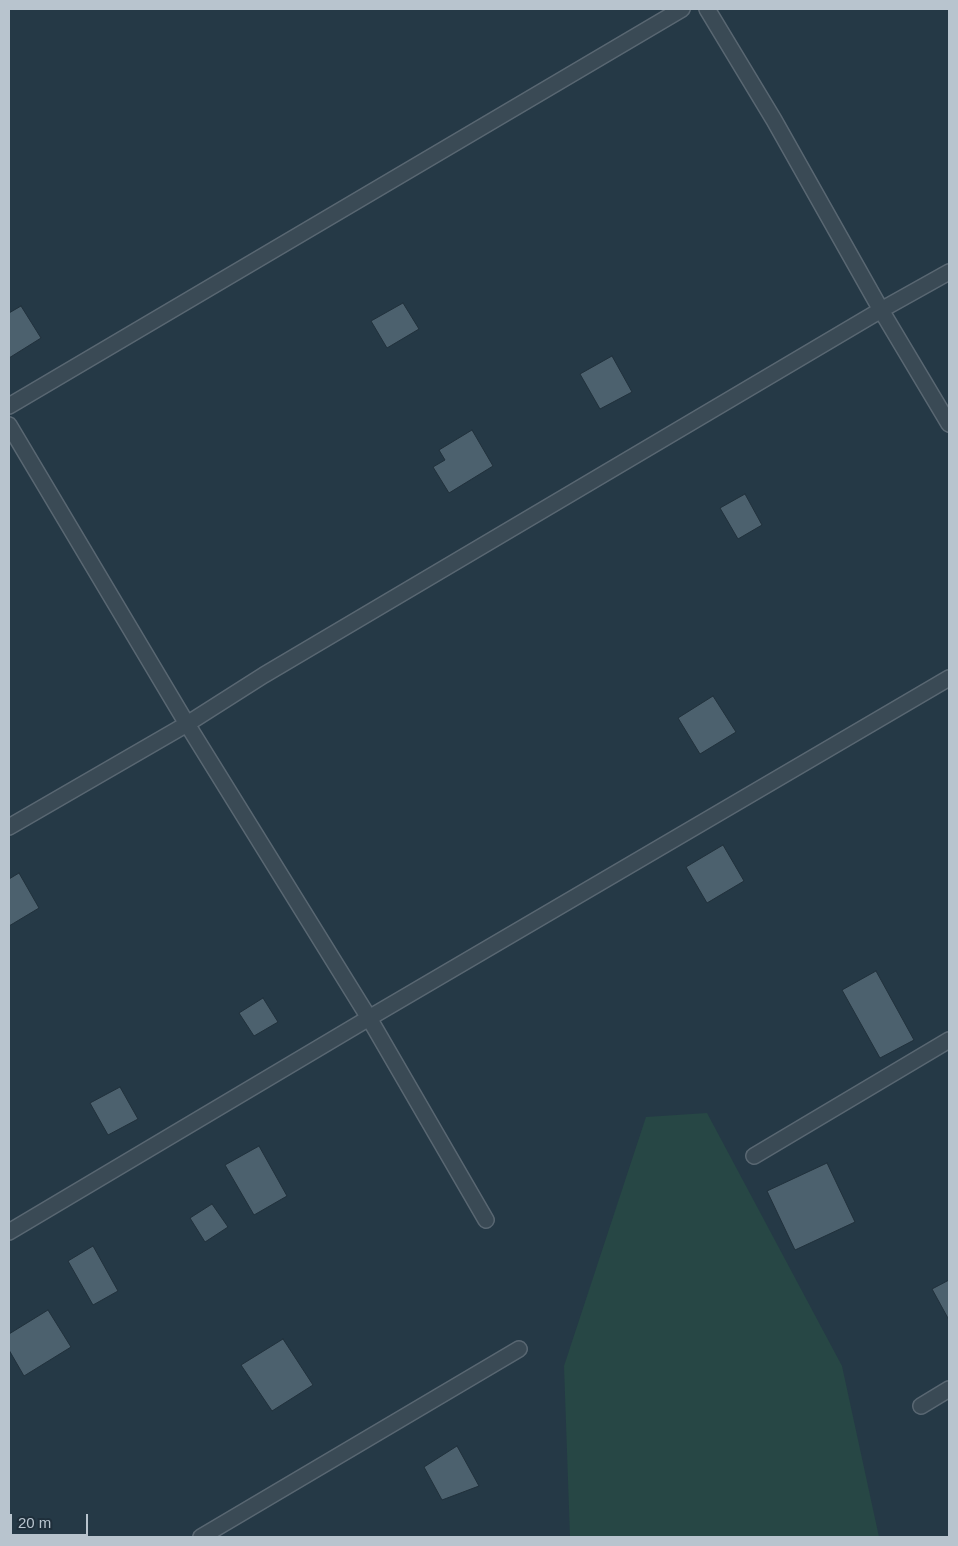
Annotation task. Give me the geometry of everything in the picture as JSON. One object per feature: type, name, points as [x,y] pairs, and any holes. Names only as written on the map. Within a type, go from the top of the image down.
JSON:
[{"type":"lane","points":[[9,406],[682,9]]},
{"type":"lane","points":[[707,9],[774,120],[881,310],[949,424]]},
{"type":"lane","points":[[9,827],[187,724],[273,670],[881,310],[949,272]]},
{"type":"lane","points":[[9,425],[187,724],[369,1018],[486,1220]]},
{"type":"lane","points":[[9,1232],[369,1018],[949,678]]},
{"type":"lane","points":[[754,1156],[949,1040]]},
{"type":"lane","points":[[211,1535],[519,1349]]},
{"type":"lane","points":[[921,1406],[949,1389]]},
{"type":"green space","points":[[707,1113],[842,1366],[879,1537],[570,1537],[564,1366],[646,1117]]},
{"type":"building","points":[[403,303],[419,329],[387,348],[371,321]]},
{"type":"building","points":[[21,306],[41,338],[9,358],[9,313]]},
{"type":"building","points":[[612,356],[632,392],[600,409],[580,374]]},
{"type":"building","points":[[472,430],[493,466],[449,493],[433,467],[445,460],[439,450]]},
{"type":"building","points":[[745,494],[762,525],[738,539],[720,508]]},
{"type":"building","points":[[713,696],[736,732],[700,754],[678,718]]},
{"type":"building","points":[[723,845],[744,881],[707,903],[686,867]]},
{"type":"building","points":[[19,873],[39,908],[9,926],[9,879]]},
{"type":"building","points":[[876,971],[914,1040],[880,1058],[842,990]]},
{"type":"building","points":[[263,998],[278,1022],[254,1036],[239,1013]]},
{"type":"building","points":[[120,1087],[138,1119],[108,1135],[90,1103]]},
{"type":"building","points":[[259,1146],[287,1196],[254,1215],[225,1165]]},
{"type":"building","points":[[827,1163],[855,1222],[795,1250],[767,1191]]},
{"type":"building","points":[[212,1204],[228,1227],[205,1242],[190,1218]]},
{"type":"building","points":[[93,1246],[118,1291],[93,1305],[68,1261]]},
{"type":"building","points":[[949,1280],[949,1320],[932,1289]]},
{"type":"building","points":[[48,1310],[71,1347],[24,1376],[9,1350],[9,1334]]},
{"type":"building","points":[[283,1339],[313,1385],[272,1411],[241,1365]]},
{"type":"building","points":[[457,1446],[479,1486],[442,1500],[424,1467]]}]
